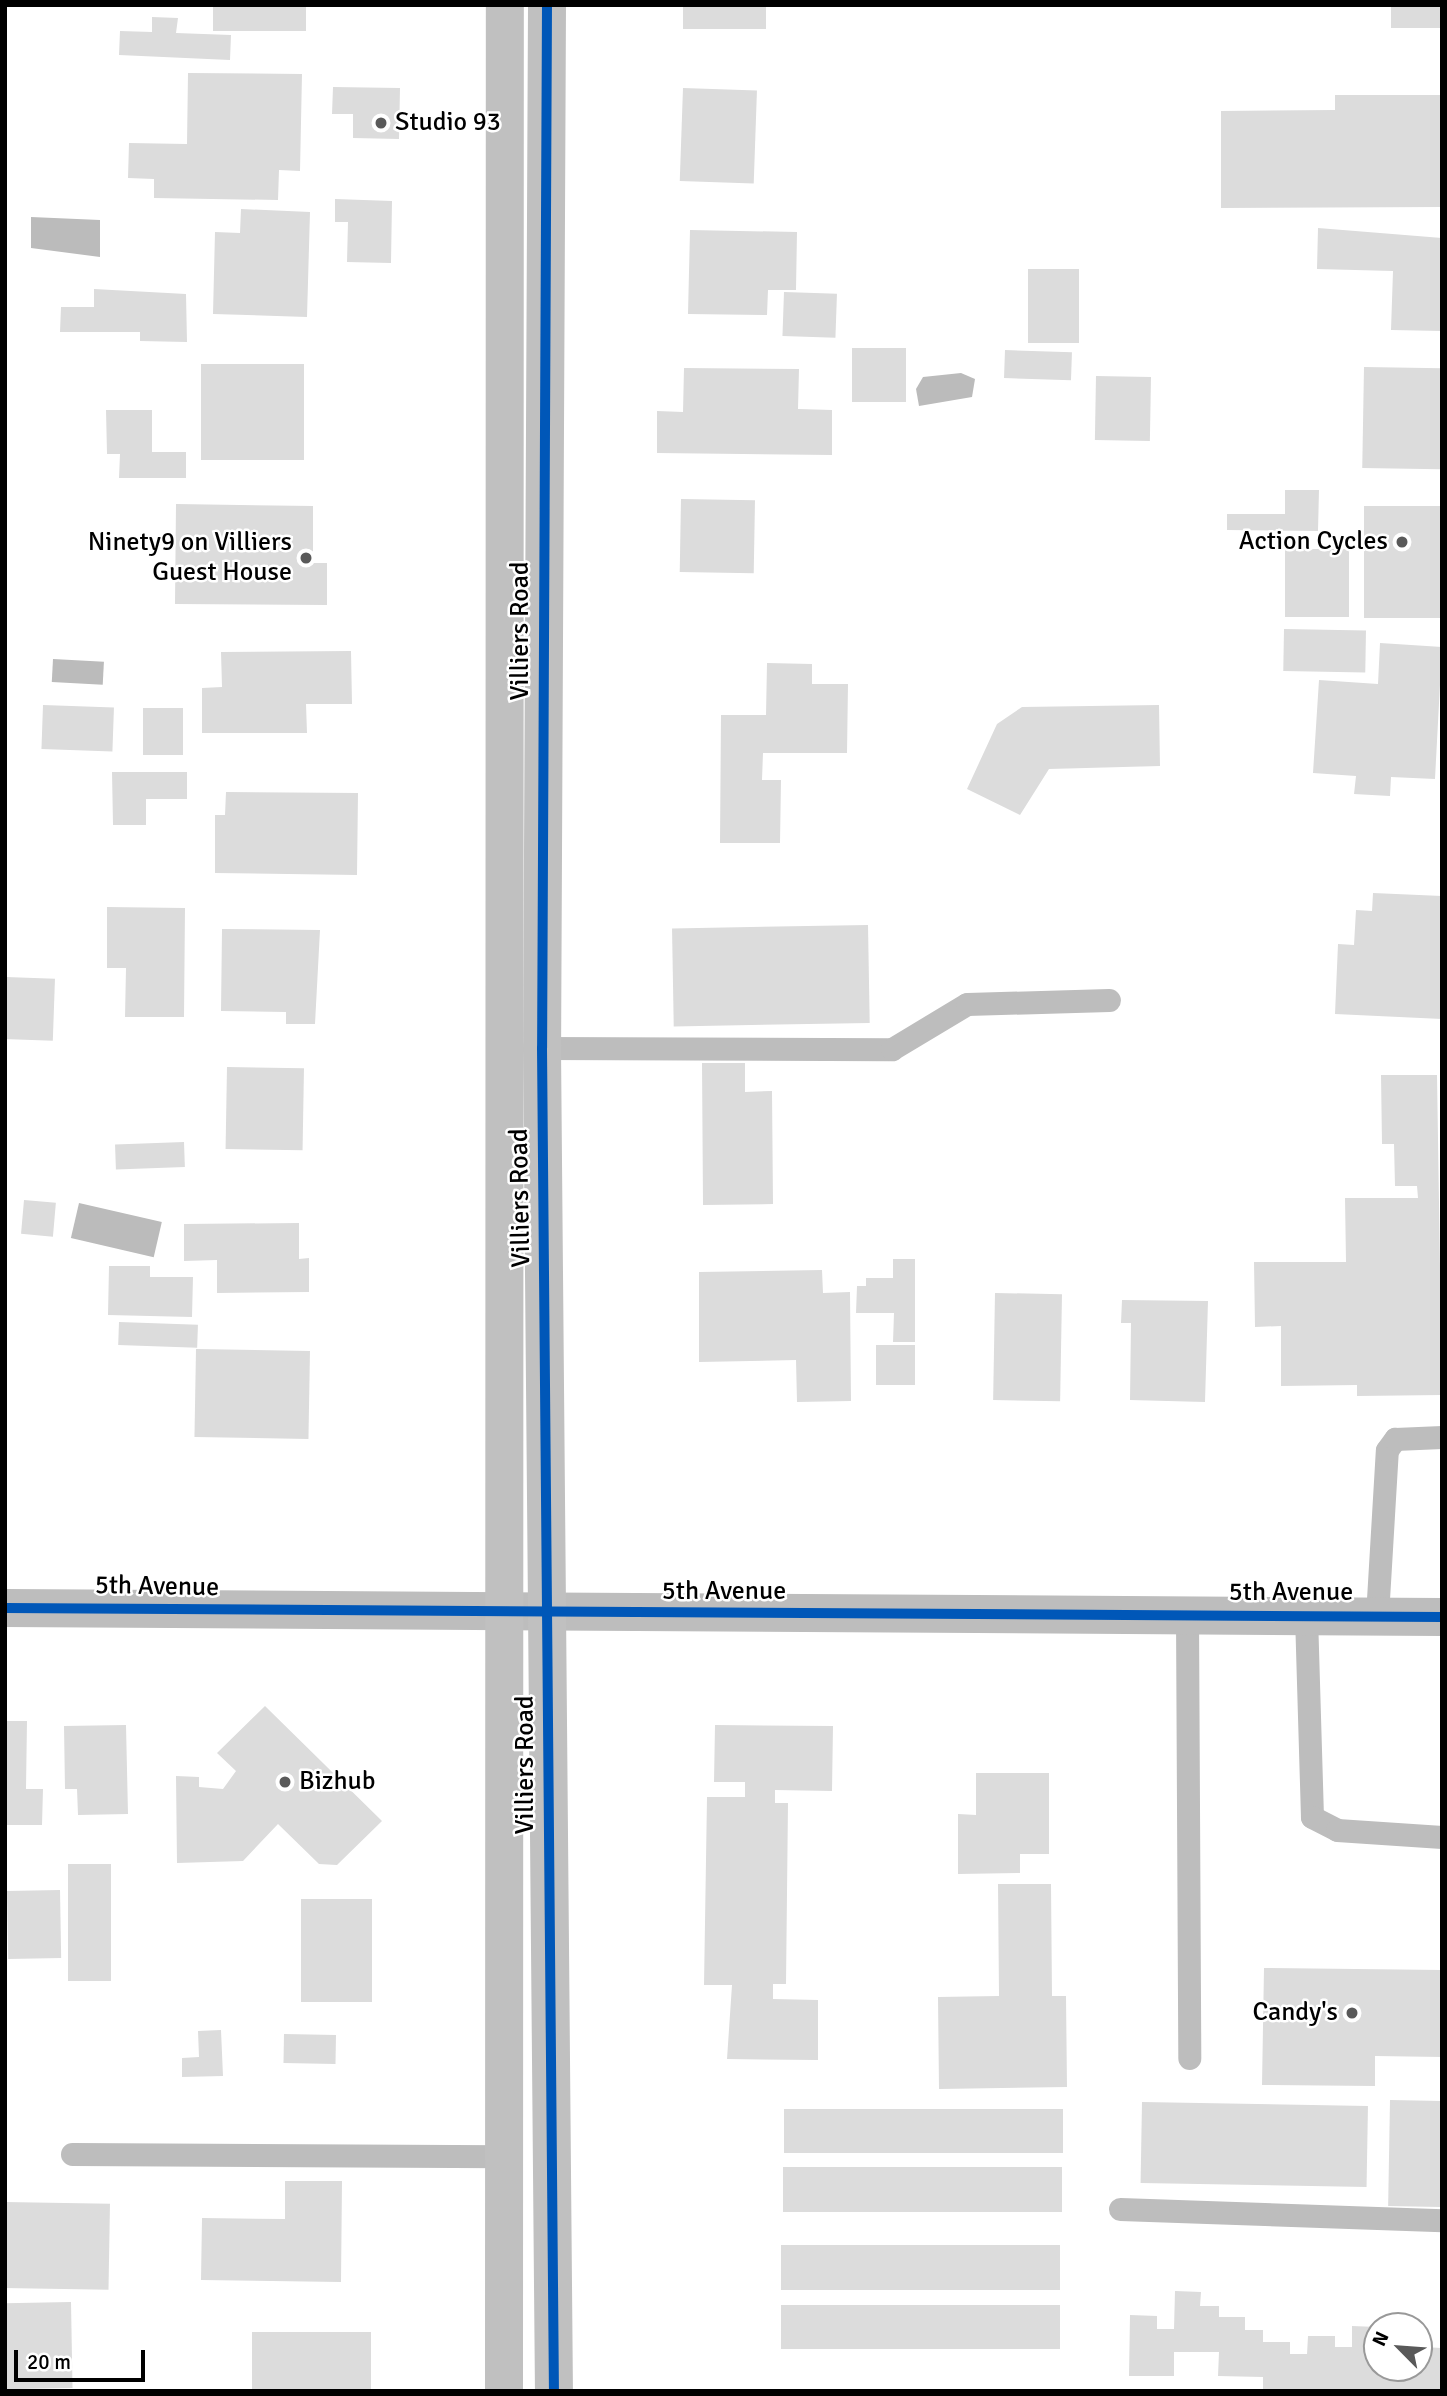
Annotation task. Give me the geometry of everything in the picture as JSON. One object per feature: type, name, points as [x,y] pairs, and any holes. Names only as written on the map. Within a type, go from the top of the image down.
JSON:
[{"type":"street","name":"Villiers Road","points":[[504,2391],[502,1614],[505,5]]},
{"type":"street","name":"Villiers Road","points":[[547,5],[542,1044],[554,2391]]},
{"type":"street","points":[[504,443],[545,439]]},
{"type":"street","points":[[503,1036],[542,1044]]},
{"type":"street","name":"5th Avenue","points":[[5,1608],[548,1615],[1442,1617]]},
{"type":"lane","points":[[542,1044],[892,1049],[967,1004],[1109,1000]]},
{"type":"lane","points":[[1377,1616],[1387,1450],[1395,1439],[1442,1437]]},
{"type":"lane","points":[[1186,1615],[1189,2058]]},
{"type":"lane","points":[[1306,1615],[1312,1816],[1337,1830],[1442,1837]]},
{"type":"lane","points":[[72,2154],[503,2156]]},
{"type":"lane","points":[[1120,2209],[1442,2220]]},
{"type":"shaded area","points":[[31,217],[100,220],[100,257],[31,248]]},
{"type":"shaded area","points":[[961,373],[975,379],[972,397],[919,406],[916,389],[923,377]]},
{"type":"shaded area","points":[[53,659],[104,662],[103,685],[52,682]]},
{"type":"shaded area","points":[[79,1203],[162,1222],[154,1257],[71,1238]]},
{"type":"building","points":[[213,5],[306,5],[306,31],[213,31]]},
{"type":"building","points":[[683,5],[766,5],[766,29],[683,29]]},
{"type":"building","points":[[1391,5],[1442,5],[1442,28],[1391,28]]},
{"type":"building","points":[[152,17],[178,18],[176,33],[231,35],[230,60],[119,55],[120,31],[152,32]]},
{"type":"building","points":[[188,73],[302,74],[300,171],[279,170],[278,200],[154,198],[154,179],[128,178],[129,143],[187,144]]},
{"type":"building","points":[[333,87],[400,88],[399,139],[353,138],[353,114],[332,114]]},
{"type":"building","points":[[683,88],[757,91],[754,184],[680,181]]},
{"type":"building","points":[[1335,95],[1442,95],[1442,207],[1221,208],[1221,111],[1335,110]]},
{"type":"building","points":[[335,199],[392,201],[391,263],[347,262],[348,222],[335,222]]},
{"type":"building","points":[[241,209],[310,212],[307,317],[213,314],[215,232],[240,233]]},
{"type":"building","points":[[1318,228],[1442,238],[1442,331],[1391,330],[1393,271],[1317,269]]},
{"type":"building","points":[[690,230],[797,232],[796,290],[768,290],[767,315],[688,314]]},
{"type":"building","points":[[1028,269],[1079,269],[1079,343],[1028,343]]},
{"type":"building","points":[[94,289],[186,294],[187,342],[140,341],[140,332],[60,332],[61,307],[94,307]]},
{"type":"building","points":[[784,292],[837,294],[835,338],[782,336]]},
{"type":"building","points":[[852,348],[906,348],[906,402],[852,402]]},
{"type":"building","points":[[1005,350],[1072,352],[1071,380],[1004,378]]},
{"type":"building","points":[[201,364],[304,364],[304,460],[201,460]]},
{"type":"building","points":[[1364,367],[1442,368],[1440,469],[1362,468]]},
{"type":"building","points":[[684,368],[799,369],[798,409],[832,410],[832,455],[657,453],[657,411],[683,412]]},
{"type":"building","points":[[1096,376],[1151,377],[1150,441],[1095,440]]},
{"type":"building","points":[[106,410],[152,410],[152,452],[186,452],[186,478],[119,478],[120,454],[107,454]]},
{"type":"building","points":[[1285,490],[1319,490],[1318,531],[1227,530],[1227,514],[1285,514]]},
{"type":"building","points":[[681,499],[755,500],[754,573],[680,572]]},
{"type":"building","points":[[176,504],[313,506],[313,563],[327,563],[327,605],[175,604]]},
{"type":"building","name":"Action Cycles","points":[[1364,506],[1440,506],[1440,618],[1364,618]]},
{"type":"building","points":[[1285,549],[1349,549],[1349,617],[1285,617]]},
{"type":"building","points":[[1284,629],[1366,630],[1365,672],[1283,671]]},
{"type":"building","points":[[1380,643],[1442,647],[1435,779],[1391,777],[1390,796],[1354,794],[1356,776],[1313,773],[1319,680],[1378,684]]},
{"type":"building","points":[[351,651],[352,704],[306,704],[307,733],[202,733],[202,688],[222,687],[221,652]]},
{"type":"building","points":[[767,663],[812,664],[812,684],[848,684],[847,753],[763,753],[762,780],[781,780],[780,843],[720,843],[721,715],[766,715]]},
{"type":"building","points":[[43,705],[114,707],[112,751],[41,749]]},
{"type":"building","points":[[1159,705],[1160,766],[1049,769],[1020,815],[967,789],[997,724],[1022,707]]},
{"type":"building","points":[[143,708],[183,708],[183,755],[143,755]]},
{"type":"building","points":[[112,772],[187,772],[187,799],[146,799],[146,825],[113,825]]},
{"type":"building","points":[[226,792],[358,793],[357,875],[215,873],[215,815],[225,815]]},
{"type":"building","points":[[1373,893],[1442,896],[1442,1019],[1335,1014],[1338,944],[1354,945],[1356,910],[1372,911]]},
{"type":"building","points":[[107,907],[185,908],[184,1017],[125,1017],[126,968],[107,968]]},
{"type":"building","points":[[868,925],[870,1023],[674,1026],[672,928]]},
{"type":"building","points":[[222,929],[320,930],[315,1024],[286,1024],[286,1012],[221,1011]]},
{"type":"building","points":[[6,977],[55,979],[53,1041],[5,1039]]},
{"type":"building","points":[[702,1063],[745,1063],[745,1092],[772,1091],[773,1204],[703,1205]]},
{"type":"building","points":[[227,1067],[304,1068],[303,1150],[226,1149]]},
{"type":"building","points":[[1381,1075],[1437,1075],[1442,1395],[1357,1396],[1357,1385],[1281,1386],[1281,1326],[1255,1327],[1254,1262],[1346,1262],[1345,1198],[1418,1198],[1417,1186],[1395,1186],[1394,1144],[1382,1144]]},
{"type":"building","points":[[184,1142],[185,1167],[116,1169],[115,1144]]},
{"type":"building","points":[[24,1200],[56,1203],[53,1237],[21,1234]]},
{"type":"building","points":[[299,1223],[299,1259],[309,1258],[309,1292],[217,1293],[217,1260],[184,1261],[184,1224]]},
{"type":"building","points":[[893,1259],[915,1259],[915,1342],[893,1342],[894,1313],[856,1313],[857,1286],[866,1286],[866,1278],[893,1278]]},
{"type":"building","points":[[109,1266],[150,1266],[150,1277],[193,1277],[192,1317],[108,1315]]},
{"type":"building","points":[[822,1270],[823,1293],[850,1292],[851,1401],[797,1402],[796,1360],[699,1362],[699,1272]]},
{"type":"building","points":[[995,1293],[1062,1294],[1060,1401],[993,1400]]},
{"type":"building","points":[[1122,1300],[1208,1301],[1205,1402],[1130,1400],[1131,1323],[1121,1323]]},
{"type":"building","points":[[119,1322],[198,1325],[197,1348],[118,1345]]},
{"type":"building","points":[[876,1345],[915,1345],[915,1385],[876,1385]]},
{"type":"building","points":[[196,1349],[310,1351],[308,1439],[194,1437]]},
{"type":"building","name":"Bizhub","points":[[265,1706],[382,1821],[337,1865],[319,1864],[278,1824],[243,1861],[177,1863],[176,1776],[199,1777],[199,1787],[223,1789],[236,1771],[217,1753]]},
{"type":"building","points":[[5,1721],[27,1721],[26,1789],[43,1789],[42,1825],[5,1825]]},
{"type":"building","points":[[126,1725],[128,1814],[78,1815],[77,1789],[65,1789],[64,1726]]},
{"type":"building","points":[[715,1725],[833,1726],[832,1791],[775,1790],[775,1803],[788,1803],[786,1984],[773,1984],[773,1999],[818,2000],[818,2060],[727,2059],[732,1985],[704,1985],[707,1797],[745,1797],[745,1782],[714,1782]]},
{"type":"building","points":[[976,1773],[1049,1773],[1049,1854],[1020,1854],[1020,1873],[958,1874],[958,1814],[976,1815]]},
{"type":"building","points":[[68,1864],[111,1864],[111,1981],[68,1981]]},
{"type":"building","points":[[998,1884],[1051,1884],[1052,1996],[1066,1996],[1067,2087],[939,2089],[938,1997],[999,1996]]},
{"type":"building","points":[[60,1890],[61,1958],[8,1959],[7,1891]]},
{"type":"building","points":[[301,1899],[372,1899],[372,2002],[301,2002]]},
{"type":"building","name":"Candy's","points":[[1264,1968],[1442,1970],[1442,2057],[1375,2056],[1375,2086],[1262,2085]]},
{"type":"building","points":[[221,2030],[223,2076],[182,2077],[182,2058],[199,2057],[198,2031]]},
{"type":"building","points":[[284,2034],[336,2035],[335,2064],[283,2063]]},
{"type":"building","points":[[1390,2100],[1442,2101],[1440,2207],[1388,2206]]},
{"type":"building","points":[[1142,2102],[1368,2106],[1367,2187],[1141,2183]]},
{"type":"building","points":[[784,2109],[1063,2109],[1063,2153],[784,2153]]},
{"type":"building","points":[[783,2167],[1062,2167],[1062,2212],[783,2212]]},
{"type":"building","points":[[285,2181],[342,2181],[341,2282],[201,2280],[202,2218],[285,2219]]},
{"type":"building","points":[[5,2202],[110,2204],[108,2290],[5,2288]]},
{"type":"building","points":[[781,2245],[1060,2245],[1060,2290],[781,2290]]},
{"type":"building","points":[[1175,2291],[1201,2292],[1200,2306],[1219,2306],[1219,2317],[1245,2317],[1245,2330],[1263,2330],[1263,2342],[1290,2342],[1290,2354],[1307,2354],[1308,2336],[1335,2336],[1335,2347],[1352,2347],[1352,2326],[1363,2326],[1363,2382],[1433,2382],[1433,2348],[1442,2348],[1442,2391],[1263,2391],[1263,2377],[1218,2376],[1219,2352],[1174,2352],[1174,2376],[1129,2376],[1130,2315],[1157,2316],[1157,2329],[1174,2329]]},
{"type":"building","points":[[71,2302],[73,2388],[7,2389],[5,2303]]},
{"type":"building","points":[[781,2305],[1060,2305],[1060,2349],[781,2349]]},
{"type":"building","points":[[252,2332],[371,2332],[371,2391],[252,2391]]},
{"type":"cycle path","points":[[547,5],[542,1048],[554,2391]]},
{"type":"cycle path","points":[[5,1608],[1442,1617]]},
{"type":"place","name":"Studio 93","points":[[381,123]]},
{"type":"place","name":"Action Cycles","points":[[1402,542]]},
{"type":"place","name":"Ninety9 on Villiers Guest House","points":[[306,558]]},
{"type":"place","name":"Bizhub","points":[[285,1782]]},
{"type":"place","name":"Candy's","points":[[1352,2013]]}]
